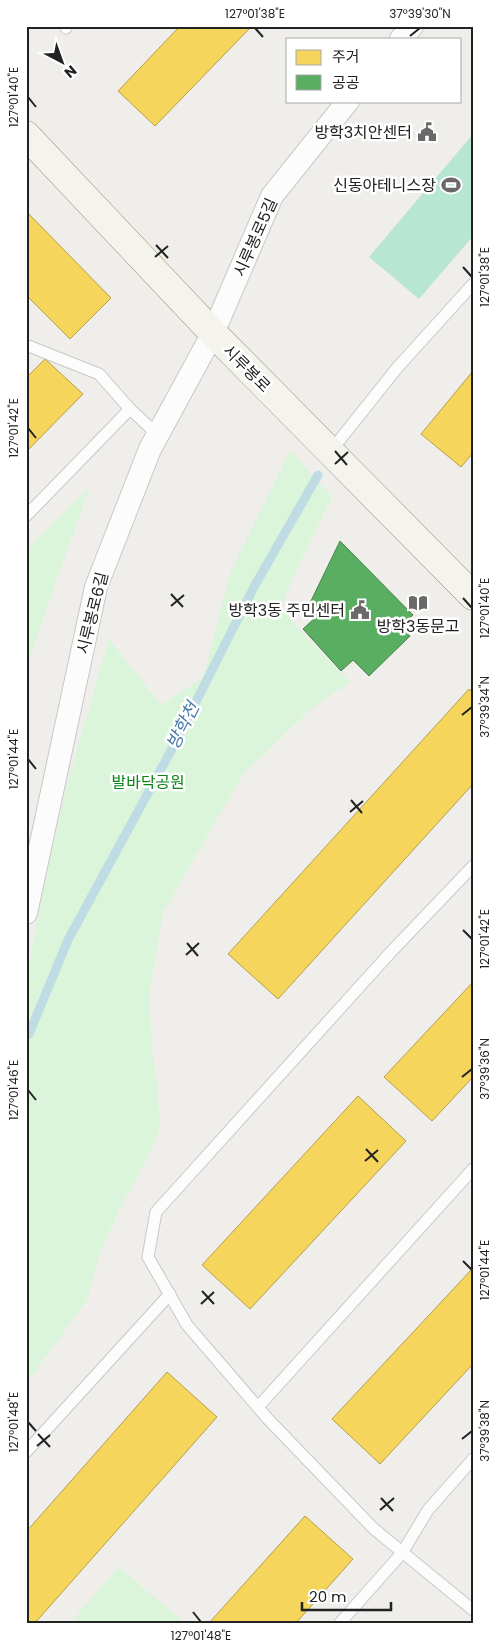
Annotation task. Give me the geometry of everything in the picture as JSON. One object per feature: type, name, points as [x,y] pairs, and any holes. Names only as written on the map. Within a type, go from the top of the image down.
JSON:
[{"type":"street","points":[[402,38],[412,26]]},
{"type":"street","name":"시루봉로5길","points":[[213,333],[272,196],[347,102]]},
{"type":"street","name":"시루봉로","points":[[26,135],[213,333],[473,596]]},
{"type":"street","name":"시루봉로6길","points":[[26,913],[96,587],[150,449],[213,333]]},
{"type":"lane","points":[[330,452],[397,368],[473,284]]},
{"type":"lane","points":[[26,345],[99,374],[130,409],[158,435]]},
{"type":"lane","points":[[26,516],[130,409]]},
{"type":"lane","points":[[473,866],[390,953],[156,1212],[148,1257],[187,1325],[258,1407],[374,1529],[473,1610]]},
{"type":"lane","points":[[258,1407],[473,1169]]},
{"type":"lane","points":[[26,1452],[170,1294]]},
{"type":"lane","points":[[340,1623],[402,1553],[428,1510],[473,1459]]},
{"type":"green space","name":"신동아테니스장","points":[[473,134],[473,236],[419,299],[369,257]]},
{"type":"green space","name":"발바닥공원","points":[[290,451],[332,496],[300,562],[281,607],[294,624],[350,682],[310,710],[244,773],[163,912],[149,995],[160,1128],[144,1165],[121,1205],[99,1256],[87,1300],[26,1384],[26,984],[41,900],[67,785],[109,639],[161,705],[203,678],[231,571]]},
{"type":"green space","points":[[89,488],[26,668],[26,551]]},
{"type":"green space","points":[[119,1567],[185,1623],[70,1623]]},
{"type":"building: 주거","points":[[180,26],[252,26],[155,126],[118,91]]},
{"type":"building: 주거","points":[[26,211],[111,298],[70,339],[26,295]]},
{"type":"building: 주거","points":[[45,359],[83,394],[26,452],[26,378]]},
{"type":"building: 주거","points":[[473,371],[473,453],[461,467],[421,434]]},
{"type":"building: 주거","points":[[469,689],[473,693],[473,784],[278,999],[228,954]]},
{"type":"building: 주거","points":[[473,982],[473,1077],[432,1121],[384,1077]]},
{"type":"building: 주거","points":[[358,1096],[406,1141],[250,1309],[202,1265]]},
{"type":"building: 주거","points":[[473,1268],[473,1364],[380,1464],[332,1419]]},
{"type":"building: 주거","points":[[167,1372],[217,1417],[35,1623],[26,1623],[26,1532]]},
{"type":"building: 주거","points":[[305,1516],[353,1559],[296,1623],[209,1623]]},
{"type":"building: 공공","name":"방학3동 주민센터","points":[[340,541],[413,615],[401,626],[410,636],[369,676],[353,660],[341,671],[303,629],[316,617],[309,605]]},
{"type":"waterway","name":"방학천","points":[[29,1034],[68,940],[174,745],[255,585],[318,475]]},
{"type":"place","name":"방학3치안센터","points":[[427,132]]},
{"type":"place","name":"신동아테니스장","points":[[451,185]]},
{"type":"place","name":"방학3동문고","points":[[418,603]]},
{"type":"place","name":"방학3동 주민센터","points":[[360,610]]}]
